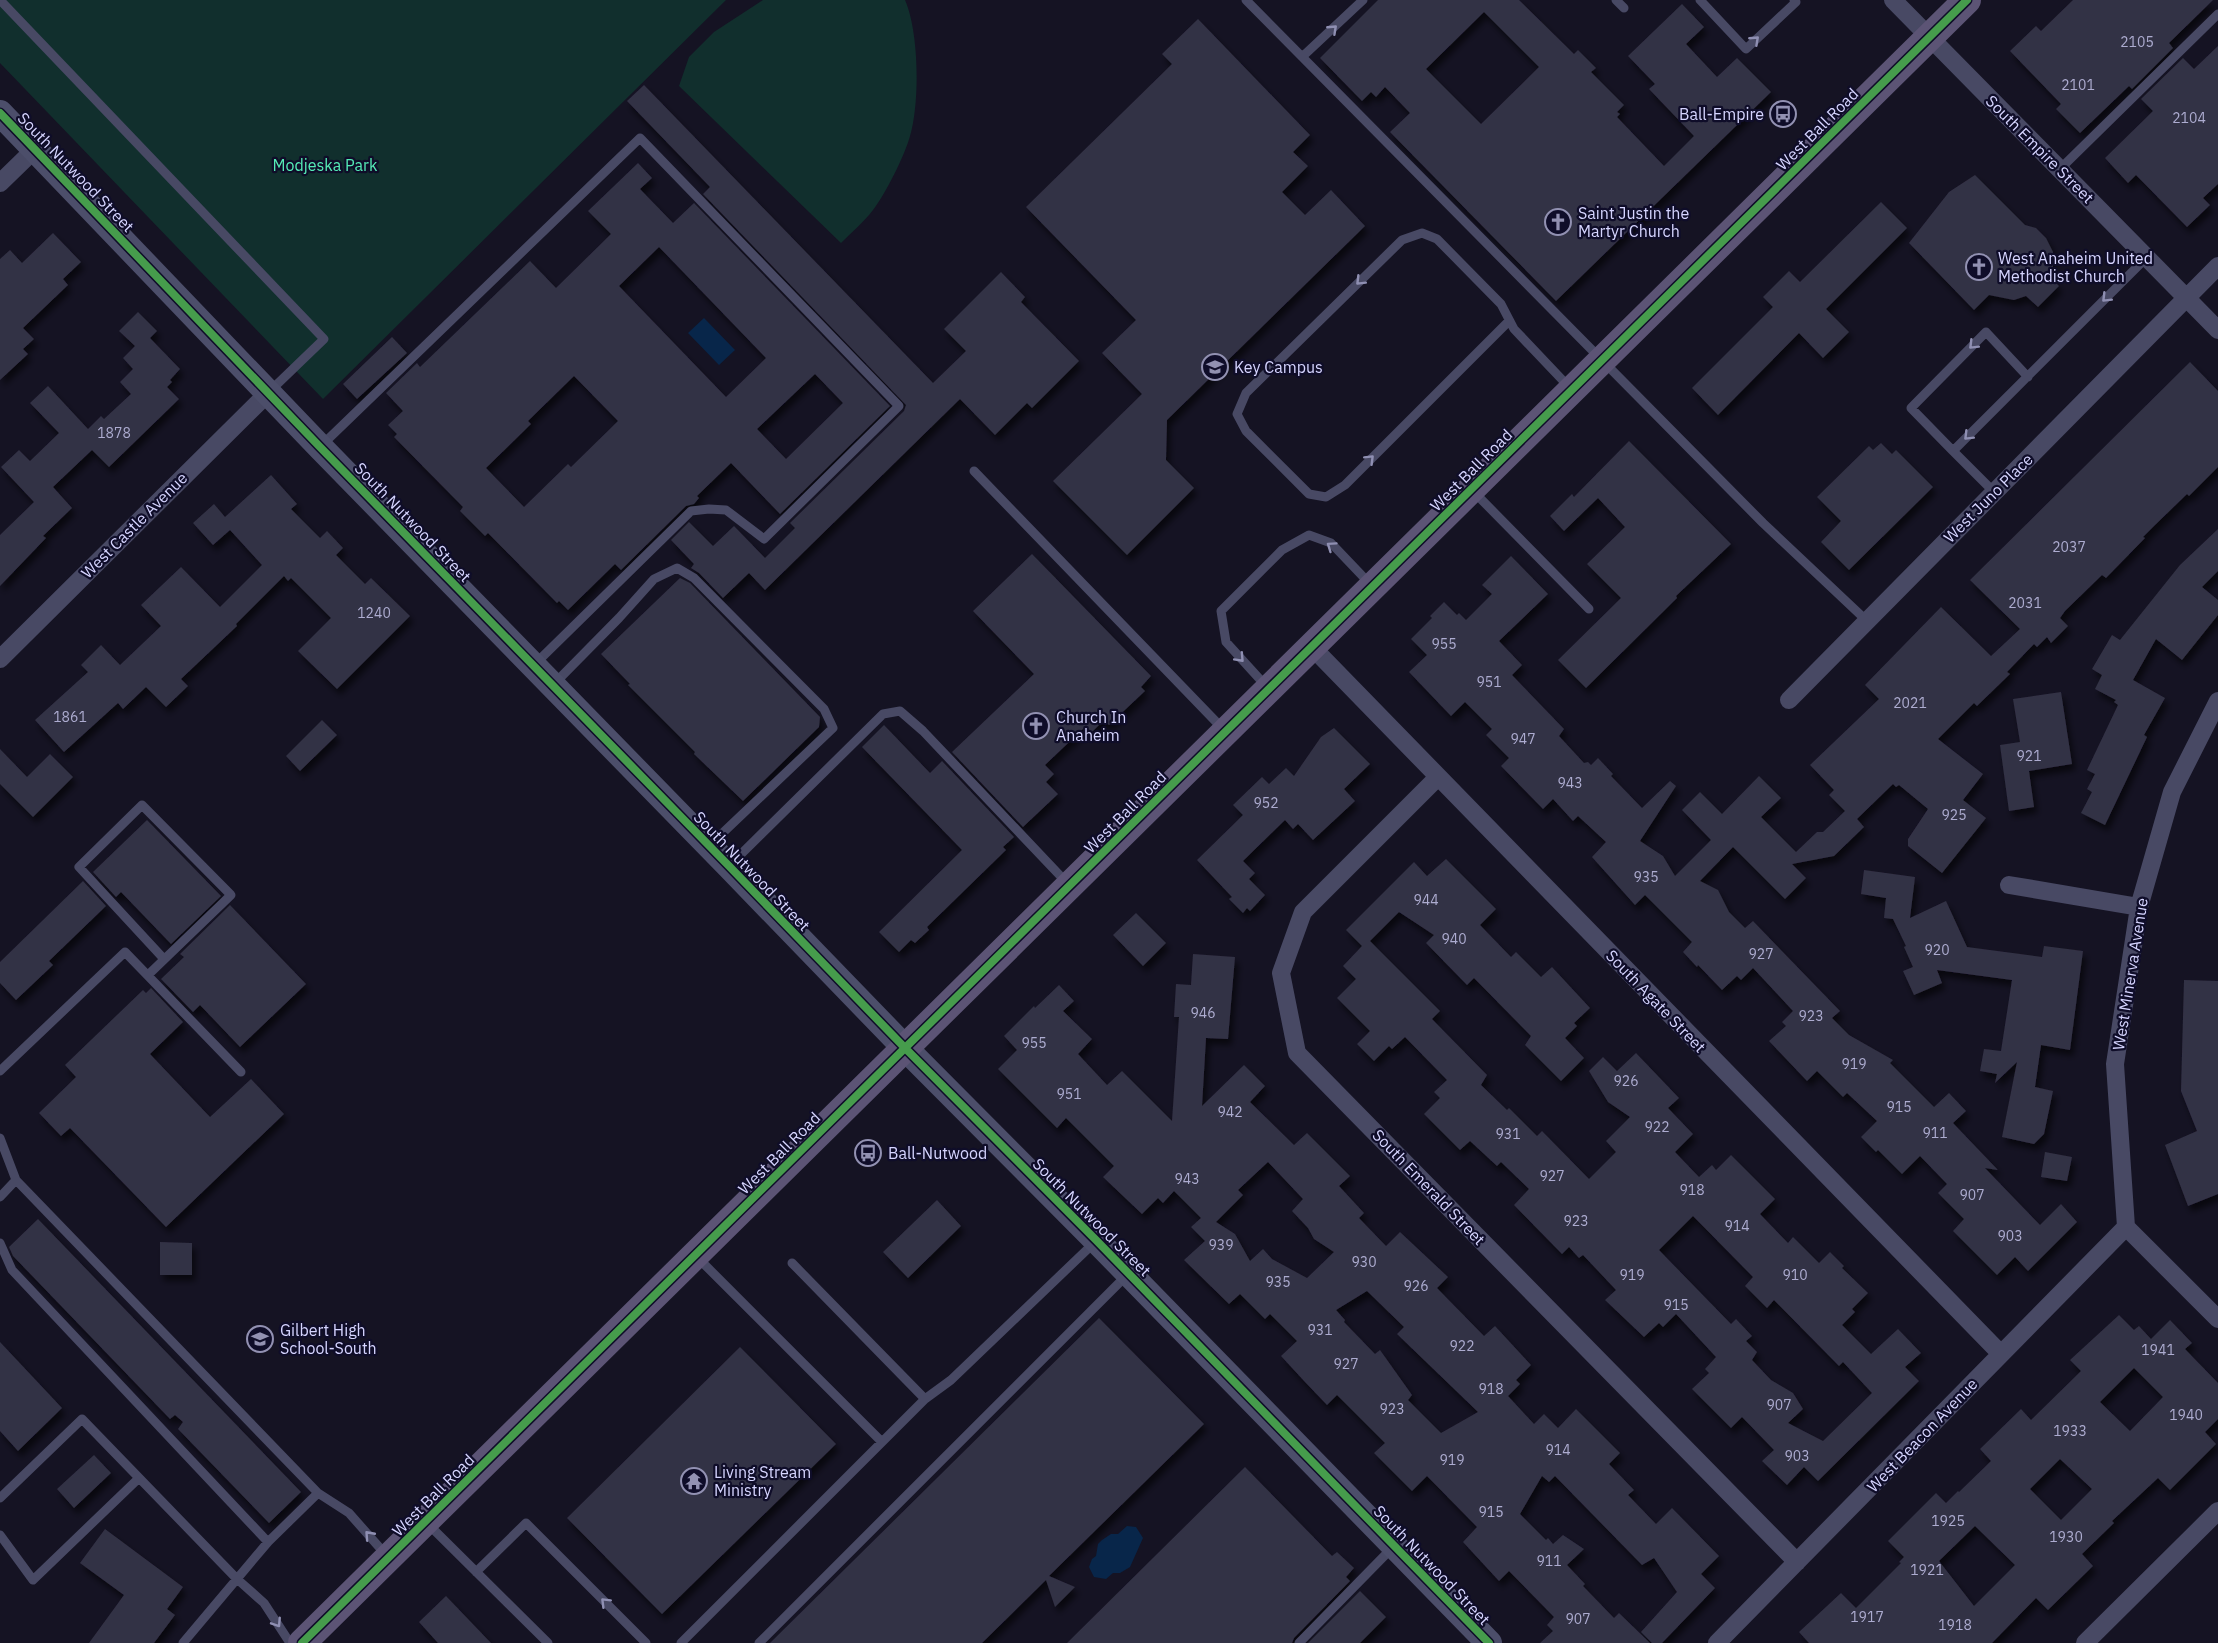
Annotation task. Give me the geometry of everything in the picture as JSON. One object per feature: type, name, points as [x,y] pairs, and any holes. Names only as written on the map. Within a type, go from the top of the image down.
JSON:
[{"type":"main road","name":"West Ball Road","points":[[302,1643],[1967,0]]},
{"type":"street","name":"South Empire Street","points":[[1893,0],[2218,330]]},
{"type":"street","name":"South Nutwood Street","points":[[0,113],[320,447],[904,1048],[1096,1240],[1489,1643]]},
{"type":"street","points":[[0,183],[35,149]]},
{"type":"street","name":"West Juno Place","points":[[1789,700],[2218,266]]},
{"type":"street","name":"West Castle Avenue","points":[[0,659],[269,392]]},
{"type":"street","name":"South Agate Street","points":[[1312,647],[2001,1354]]},
{"type":"street","name":"West Minerva Avenue","points":[[2126,1227],[2115,1064],[2139,907],[2172,792],[2218,701]]},
{"type":"street","name":"South Emerald Street","points":[[1437,777],[1304,912],[1281,973],[1297,1053],[1797,1562]]},
{"type":"street","points":[[2009,885],[2139,907]]},
{"type":"street","points":[[2126,1227],[2218,1319]]},
{"type":"street","name":"West Beacon Avenue","points":[[1718,1643],[2126,1227]]},
{"type":"street","points":[[2085,1643],[2218,1511]]},
{"type":"lane","points":[[0,0],[324,339],[269,392]]},
{"type":"lane","points":[[1246,0],[1763,523],[1867,621]]},
{"type":"lane","points":[[1302,57],[1363,0]]},
{"type":"lane","points":[[1616,0],[1624,8]]},
{"type":"lane","points":[[1700,0],[1746,49],[1796,2],[1794,0]]},
{"type":"lane","points":[[2060,169],[2218,14]]},
{"type":"lane","points":[[320,447],[640,138],[899,406],[764,538],[726,510],[691,511],[534,665]]},
{"type":"lane","points":[[1509,321],[1344,484],[1326,497],[1309,494],[1246,431],[1237,414],[1246,393],[1402,240],[1422,233],[1437,239],[1501,304],[1514,329],[1572,390]]},
{"type":"lane","points":[[1953,452],[2147,256]]},
{"type":"lane","points":[[1994,492],[1911,408],[1986,332],[2028,377]]},
{"type":"lane","points":[[974,471],[1226,732]]},
{"type":"lane","points":[[1471,490],[1589,609]]},
{"type":"lane","points":[[1269,689],[1226,642],[1221,612],[1282,550],[1309,535],[1331,543],[1373,586]]},
{"type":"lane","points":[[553,685],[654,579],[677,568],[694,578],[824,709],[833,728],[709,845]]},
{"type":"lane","points":[[729,866],[883,714],[900,711],[923,731],[1070,885]]},
{"type":"lane","points":[[148,975],[231,895],[142,805],[79,867],[164,959]]},
{"type":"lane","points":[[0,1071],[125,952],[241,1072]]},
{"type":"lane","points":[[0,1138],[16,1180],[318,1493],[349,1512],[389,1558]]},
{"type":"lane","points":[[0,1197],[16,1180]]},
{"type":"lane","points":[[681,1643],[925,1399],[951,1380],[1096,1240]]},
{"type":"lane","points":[[0,1243],[12,1270],[268,1542]]},
{"type":"lane","points":[[695,1256],[882,1442]]},
{"type":"lane","points":[[792,1263],[925,1399]]},
{"type":"lane","points":[[759,1643],[1129,1274]]},
{"type":"lane","points":[[0,1498],[82,1419],[237,1579],[264,1603],[290,1643]]},
{"type":"lane","points":[[0,1535],[33,1580],[139,1478]]},
{"type":"lane","points":[[183,1643],[268,1542],[318,1493]]},
{"type":"lane","points":[[425,1522],[548,1643]]},
{"type":"lane","points":[[476,1572],[526,1523],[646,1643]]},
{"type":"lane","points":[[1299,1643],[1395,1546]]},
{"type":"green space","name":"Modjeska Park","points":[[0,0],[726,0],[323,399],[0,63]]},
{"type":"green space","points":[[763,0],[905,0],[910,14],[917,67],[917,86],[910,136],[889,185],[878,203],[866,219],[841,243],[679,86],[689,57],[714,32]]},
{"type":"water","points":[[704,318],[735,350],[719,365],[688,333]]},
{"type":"water","points":[[1127,1526],[1136,1527],[1143,1538],[1130,1567],[1120,1573],[1113,1573],[1106,1579],[1094,1577],[1089,1567],[1096,1556],[1098,1544],[1111,1534],[1118,1534]]},
{"type":"building","points":[[1378,0],[1519,0],[1574,54],[1578,50],[1596,68],[1591,72],[1624,105],[1617,112],[1620,114],[1617,117],[1664,166],[1694,136],[1649,89],[1655,84],[1628,56],[1682,4],[1704,27],[1686,44],[1717,77],[1737,58],[1771,92],[1556,301],[1390,132],[1410,113],[1385,87],[1376,97],[1371,92],[1362,101],[1320,58]],"holes":[[[1484,12],[1539,67],[1481,124],[1426,69]]]},
{"type":"building","points":[[2073,0],[2213,0],[2169,43],[2173,48],[2132,89],[2129,86],[2080,133],[2056,109],[2061,104],[2010,51],[2036,26],[2041,31]]},
{"type":"building","points":[[1198,19],[1310,135],[1293,152],[1308,166],[1282,192],[1305,215],[1331,190],[1365,226],[1167,420],[1166,460],[1194,488],[1127,555],[1053,481],[1142,394],[1102,353],[1136,320],[1026,207],[1172,64],[1162,54]]},
{"type":"building","points":[[2218,46],[2218,184],[2203,198],[2210,205],[2187,227],[2136,175],[2128,183],[2105,158],[2153,111],[2141,99],[2183,58],[2194,69]]},
{"type":"building","points":[[644,85],[933,383],[966,351],[944,329],[1001,272],[1025,297],[1021,302],[1079,361],[1032,408],[1027,403],[995,435],[960,399],[765,590],[749,573],[723,598],[699,573],[691,568],[694,564],[671,540],[689,522],[713,546],[734,526],[765,558],[795,528],[790,523],[904,411],[906,405],[703,194],[710,187],[627,101]]},
{"type":"building","points":[[638,163],[652,178],[640,189],[673,223],[694,203],[890,406],[780,514],[731,463],[697,496],[699,498],[694,504],[686,506],[621,570],[615,564],[568,610],[559,601],[557,603],[488,533],[485,536],[460,511],[463,507],[394,437],[397,434],[388,425],[403,411],[386,393],[417,363],[420,367],[530,261],[556,288],[611,234],[588,211]],"holes":[[[659,247],[766,358],[726,397],[619,286]],[[815,374],[843,403],[786,459],[757,429]],[[574,376],[618,421],[571,467],[568,464],[524,507],[486,468],[531,424],[528,421]]]},
{"type":"building","points":[[1975,175],[2025,225],[2036,228],[2046,238],[2053,252],[2050,277],[2059,286],[2038,307],[2026,296],[2014,300],[1989,295],[1974,310],[1909,243],[1949,192]]},
{"type":"building","points":[[1881,202],[1907,228],[1826,309],[1849,332],[1823,358],[1799,333],[1718,415],[1692,388],[1773,307],[1763,297],[1789,271],[1800,282]]},
{"type":"building","points":[[53,233],[81,262],[63,279],[68,285],[23,328],[34,339],[23,349],[28,354],[0,380],[0,259],[10,250],[22,263]]},
{"type":"building","points":[[138,312],[157,331],[150,338],[180,369],[167,387],[179,399],[109,467],[92,450],[53,487],[72,508],[43,536],[46,538],[0,586],[0,535],[34,502],[1,467],[19,450],[30,461],[59,433],[30,403],[48,386],[88,429],[101,416],[104,419],[131,394],[120,382],[133,369],[123,358],[135,346],[119,331]]},
{"type":"building","points":[[392,337],[407,353],[357,399],[343,384]]},
{"type":"building","points":[[2190,362],[2218,391],[2218,467],[2153,527],[2106,578],[2102,575],[2065,611],[2060,618],[2068,626],[2051,643],[2047,637],[2037,647],[2034,644],[2007,672],[2010,674],[1977,706],[1974,703],[1938,739],[1983,774],[1963,800],[1986,818],[1942,873],[1908,846],[1908,839],[1928,809],[1899,785],[1896,787],[1893,784],[1857,819],[1864,827],[1834,856],[1792,864],[1806,878],[1785,899],[1733,847],[1700,881],[1718,890],[1729,912],[1745,928],[1753,921],[1840,1011],[1832,1018],[1849,1035],[1893,1060],[1890,1063],[1934,1107],[1949,1093],[1966,1111],[1953,1123],[1998,1170],[1985,1168],[2040,1225],[2061,1204],[2077,1222],[2028,1271],[2015,1257],[1997,1275],[1953,1231],[1964,1219],[1938,1193],[1947,1184],[1920,1156],[1902,1174],[1861,1137],[1877,1121],[1847,1093],[1843,1097],[1817,1071],[1807,1081],[1769,1041],[1786,1026],[1782,1022],[1793,1011],[1753,968],[1741,980],[1737,976],[1722,990],[1698,965],[1697,967],[1683,952],[1692,942],[1645,895],[1635,905],[1592,857],[1606,842],[1578,816],[1573,821],[1553,799],[1543,809],[1501,766],[1509,758],[1486,735],[1492,729],[1465,702],[1451,716],[1409,672],[1427,655],[1411,639],[1444,602],[1457,615],[1459,613],[1466,620],[1492,594],[1482,585],[1511,556],[1548,594],[1499,641],[1522,665],[1512,675],[1564,729],[1559,736],[1584,763],[1588,762],[1591,765],[1598,758],[1613,774],[1611,776],[1642,808],[1670,781],[1676,786],[1640,841],[1663,856],[1675,876],[1711,840],[1682,810],[1700,792],[1722,814],[1759,776],[1781,798],[1761,817],[1796,852],[1817,832],[1823,832],[1845,811],[1829,795],[1834,790],[1810,765],[1879,699],[1865,685],[1941,607],[1991,656],[2020,629],[1970,580]]},
{"type":"building","points":[[1629,441],[1731,544],[1676,596],[1677,598],[1586,688],[1558,660],[1621,598],[1587,564],[1625,527],[1598,498],[1564,531],[1550,516],[1572,494],[1574,497]]},
{"type":"building","points":[[1881,443],[1892,454],[1896,450],[1933,487],[1849,570],[1821,542],[1841,521],[1817,497],[1869,446],[1873,450]]},
{"type":"building","points":[[271,475],[297,504],[291,509],[320,538],[327,531],[343,548],[336,555],[365,584],[371,578],[410,616],[337,689],[298,651],[331,618],[291,578],[288,581],[284,576],[236,624],[237,626],[181,679],[188,686],[166,707],[146,687],[123,709],[118,703],[64,752],[35,720],[88,672],[81,665],[101,645],[120,665],[161,626],[141,605],[181,567],[220,607],[262,565],[230,530],[213,545],[193,523],[214,504],[225,517]]},
{"type":"building","points":[[2218,529],[2218,571],[2202,587],[2218,600],[2218,615],[2182,660],[2156,639],[2133,680],[2165,698],[2144,735],[2147,737],[2105,825],[2081,813],[2092,792],[2087,789],[2095,774],[2087,770],[2118,705],[2114,702],[2116,700],[2095,689],[2102,675],[2092,669],[2112,635],[2120,640],[2180,565]]},
{"type":"building","points":[[1032,554],[1151,676],[1141,687],[1145,691],[1109,725],[1104,720],[1091,733],[1085,727],[1045,765],[1054,774],[1046,782],[1058,794],[1023,827],[952,752],[1034,674],[973,611]]},
{"type":"building","points":[[680,578],[690,583],[820,717],[819,727],[743,801],[694,754],[695,752],[628,685],[630,684],[601,654]]},
{"type":"building","points":[[2061,692],[2072,764],[2029,771],[2034,807],[2009,811],[2000,745],[2020,742],[2013,699]]},
{"type":"building","points":[[322,720],[337,735],[300,771],[286,756]]},
{"type":"building","points":[[884,725],[930,773],[942,761],[1014,837],[1003,847],[1006,850],[927,927],[929,930],[915,943],[911,940],[899,952],[879,932],[962,850],[862,747]]},
{"type":"building","points":[[1334,728],[1370,764],[1344,789],[1355,801],[1313,840],[1298,824],[1293,829],[1285,820],[1243,861],[1255,873],[1249,879],[1265,895],[1250,911],[1247,908],[1243,913],[1229,899],[1232,897],[1197,860],[1243,815],[1233,805],[1262,777],[1269,784],[1286,768],[1294,776],[1321,737]]},
{"type":"building","points":[[0,749],[27,777],[50,754],[73,777],[33,817],[0,784]]},
{"type":"building","points":[[147,820],[221,896],[171,944],[121,892],[116,897],[93,872]]},
{"type":"building","points":[[1446,859],[1496,909],[1480,925],[1511,957],[1516,952],[1541,977],[1552,967],[1590,1008],[1574,1023],[1577,1026],[1565,1038],[1584,1058],[1561,1081],[1525,1045],[1531,1036],[1474,978],[1467,985],[1426,943],[1434,935],[1399,912],[1370,941],[1440,1011],[1432,1019],[1487,1075],[1481,1085],[1507,1110],[1509,1108],[1537,1136],[1542,1131],[1589,1179],[1616,1152],[1606,1141],[1630,1117],[1608,1102],[1589,1071],[1603,1057],[1617,1071],[1636,1053],[1679,1098],[1668,1108],[1693,1134],[1675,1152],[1699,1177],[1712,1165],[1716,1170],[1731,1155],[1775,1199],[1760,1214],[1788,1243],[1793,1237],[1819,1263],[1830,1252],[1844,1266],[1842,1268],[1868,1293],[1852,1309],[1855,1312],[1842,1325],[1871,1354],[1898,1329],[1921,1353],[1905,1367],[1919,1381],[1818,1481],[1804,1467],[1787,1485],[1762,1461],[1774,1450],[1742,1417],[1731,1428],[1692,1389],[1709,1373],[1705,1369],[1716,1357],[1676,1314],[1663,1327],[1659,1323],[1644,1337],[1605,1300],[1616,1290],[1583,1255],[1579,1258],[1569,1247],[1562,1254],[1514,1205],[1529,1189],[1501,1162],[1497,1166],[1470,1141],[1460,1150],[1424,1114],[1440,1098],[1434,1092],[1447,1080],[1405,1037],[1392,1049],[1389,1046],[1374,1061],[1357,1044],[1370,1031],[1337,998],[1356,979],[1343,966],[1362,946],[1346,930],[1414,862],[1427,876]],"holes":[[[1693,1216],[1753,1277],[1745,1286],[1767,1308],[1774,1300],[1839,1366],[1843,1362],[1872,1393],[1823,1441],[1788,1423],[1803,1409],[1793,1393],[1771,1380],[1752,1360],[1757,1352],[1746,1341],[1752,1336],[1736,1319],[1731,1324],[1659,1250]]]},
{"type":"building","points":[[1864,870],[1915,877],[1910,918],[1946,901],[1967,947],[2042,957],[2044,946],[2083,951],[2070,1050],[2041,1045],[2035,1087],[2053,1091],[2044,1134],[2034,1144],[2002,1137],[2017,1062],[1995,1083],[1997,1074],[1980,1071],[1984,1049],[2001,1051],[2012,980],[1937,970],[1942,983],[1914,995],[1903,971],[1913,967],[1904,947],[1906,946],[1893,919],[1884,918],[1886,898],[1861,894]]},
{"type":"building","points":[[83,881],[106,906],[49,961],[53,965],[16,1000],[0,983],[0,962]]},
{"type":"building","points":[[230,905],[306,984],[240,1047],[200,1005],[193,1012],[161,979],[184,957],[180,954]]},
{"type":"building","points":[[1136,913],[1166,943],[1143,966],[1113,935]]},
{"type":"building","points":[[1193,954],[1235,957],[1228,1039],[1206,1038],[1202,1106],[1244,1065],[1265,1086],[1250,1102],[1294,1145],[1307,1133],[1350,1176],[1339,1186],[1364,1213],[1359,1218],[1386,1246],[1400,1232],[1448,1277],[1437,1288],[1484,1336],[1495,1326],[1531,1365],[1516,1380],[1520,1384],[1508,1396],[1534,1424],[1544,1414],[1558,1428],[1576,1409],[1620,1453],[1609,1464],[1634,1490],[1628,1495],[1656,1524],[1672,1508],[1719,1556],[1701,1574],[1715,1588],[1662,1643],[1652,1643],[1641,1632],[1677,1592],[1654,1558],[1642,1565],[1555,1476],[1549,1482],[1542,1476],[1520,1514],[1553,1544],[1563,1535],[1584,1549],[1567,1565],[1585,1584],[1583,1586],[1614,1618],[1619,1613],[1650,1643],[1540,1643],[1553,1631],[1547,1625],[1554,1617],[1509,1571],[1499,1581],[1463,1542],[1477,1527],[1427,1476],[1412,1491],[1374,1453],[1385,1443],[1337,1395],[1327,1405],[1281,1356],[1297,1341],[1270,1314],[1265,1319],[1240,1294],[1229,1304],[1184,1260],[1205,1241],[1191,1227],[1201,1218],[1174,1191],[1163,1203],[1158,1198],[1142,1214],[1103,1177],[1114,1166],[1066,1118],[1057,1128],[998,1069],[1017,1050],[1004,1036],[1059,985],[1074,1001],[1063,1011],[1092,1039],[1078,1054],[1107,1085],[1122,1071],[1172,1121],[1179,1017],[1174,1017],[1176,984],[1191,985]],"holes":[[[1268,1162],[1303,1199],[1292,1211],[1308,1228],[1314,1239],[1334,1252],[1307,1278],[1272,1259],[1263,1249],[1250,1261],[1235,1234],[1216,1222],[1243,1195],[1238,1190]],[[1367,1291],[1404,1327],[1397,1334],[1478,1412],[1441,1433],[1408,1400],[1412,1395],[1380,1350],[1375,1354],[1344,1322],[1345,1320],[1336,1310]]]},
{"type":"building","points":[[2184,980],[2218,981],[2218,1194],[2188,1206],[2165,1145],[2197,1131],[2181,1091]]},
{"type":"building","points":[[151,988],[183,1022],[150,1054],[210,1117],[251,1079],[284,1114],[166,1227],[70,1128],[61,1136],[39,1113],[76,1077],[65,1065],[143,990],[146,993]]},
{"type":"building","points":[[2045,1152],[2072,1157],[2067,1181],[2041,1177]]},
{"type":"building","points":[[937,1200],[961,1226],[908,1278],[883,1252]]},
{"type":"building","points":[[38,1219],[301,1492],[269,1523],[178,1429],[183,1422],[175,1415],[170,1419],[13,1256],[9,1247]]},
{"type":"building","points":[[160,1242],[192,1243],[192,1275],[160,1275]]},
{"type":"building","points":[[2119,1315],[2134,1330],[2139,1326],[2151,1339],[2170,1320],[2192,1343],[2185,1349],[2218,1383],[2218,1419],[2205,1432],[2216,1444],[2170,1490],[2158,1478],[2112,1521],[2114,1523],[2082,1554],[2093,1566],[2048,1610],[2036,1598],[1992,1643],[1809,1643],[1799,1632],[1841,1593],[1856,1608],[1901,1563],[1899,1562],[1904,1557],[1888,1541],[1936,1493],[1946,1503],[1991,1461],[1980,1449],[2021,1409],[2031,1420],[2081,1371],[2070,1360]],"holes":[[[2134,1368],[2163,1397],[2130,1431],[2100,1402]],[[2060,1459],[2092,1489],[2061,1520],[2030,1489]],[[1975,1526],[2015,1565],[1974,1606],[1939,1561]]]},
{"type":"building","points":[[1099,1318],[1204,1424],[1049,1576],[1075,1587],[1055,1607],[1046,1580],[982,1643],[770,1643]]},
{"type":"building","points":[[0,1342],[62,1408],[18,1451],[0,1431]]},
{"type":"building","points":[[740,1347],[836,1444],[662,1614],[567,1518]]},
{"type":"building","points":[[94,1455],[111,1473],[74,1508],[57,1489]]},
{"type":"building","points":[[1245,1467],[1332,1556],[1337,1552],[1354,1568],[1346,1577],[1350,1581],[1294,1638],[1292,1643],[1067,1643]]},
{"type":"building","points":[[105,1529],[183,1587],[167,1609],[175,1615],[154,1643],[89,1643],[124,1595],[80,1563]]},
{"type":"building","points":[[1360,1591],[1386,1617],[1360,1643],[1308,1643]]},
{"type":"building","points":[[446,1596],[491,1643],[438,1643],[419,1622]]},
{"type":"cycle path","points":[[302,1643],[1967,0]]},
{"type":"cycle path","points":[[0,113],[320,447],[1489,1643]]},
{"type":"place","name":"Ball-Empire","points":[[1783,114]]},
{"type":"place","name":"Saint Justin the Martyr Church","points":[[1558,222]]},
{"type":"place","name":"West Anaheim United Methodist Church","points":[[1979,267]]},
{"type":"place","name":"Key Campus","points":[[1215,367]]},
{"type":"place","name":"Church In Anaheim","points":[[1036,726]]},
{"type":"place","name":"Ball-Nutwood","points":[[868,1153]]},
{"type":"place","name":"Gilbert High School-South","points":[[260,1339]]},
{"type":"place","name":"Living Stream Ministry","points":[[694,1481]]}]
